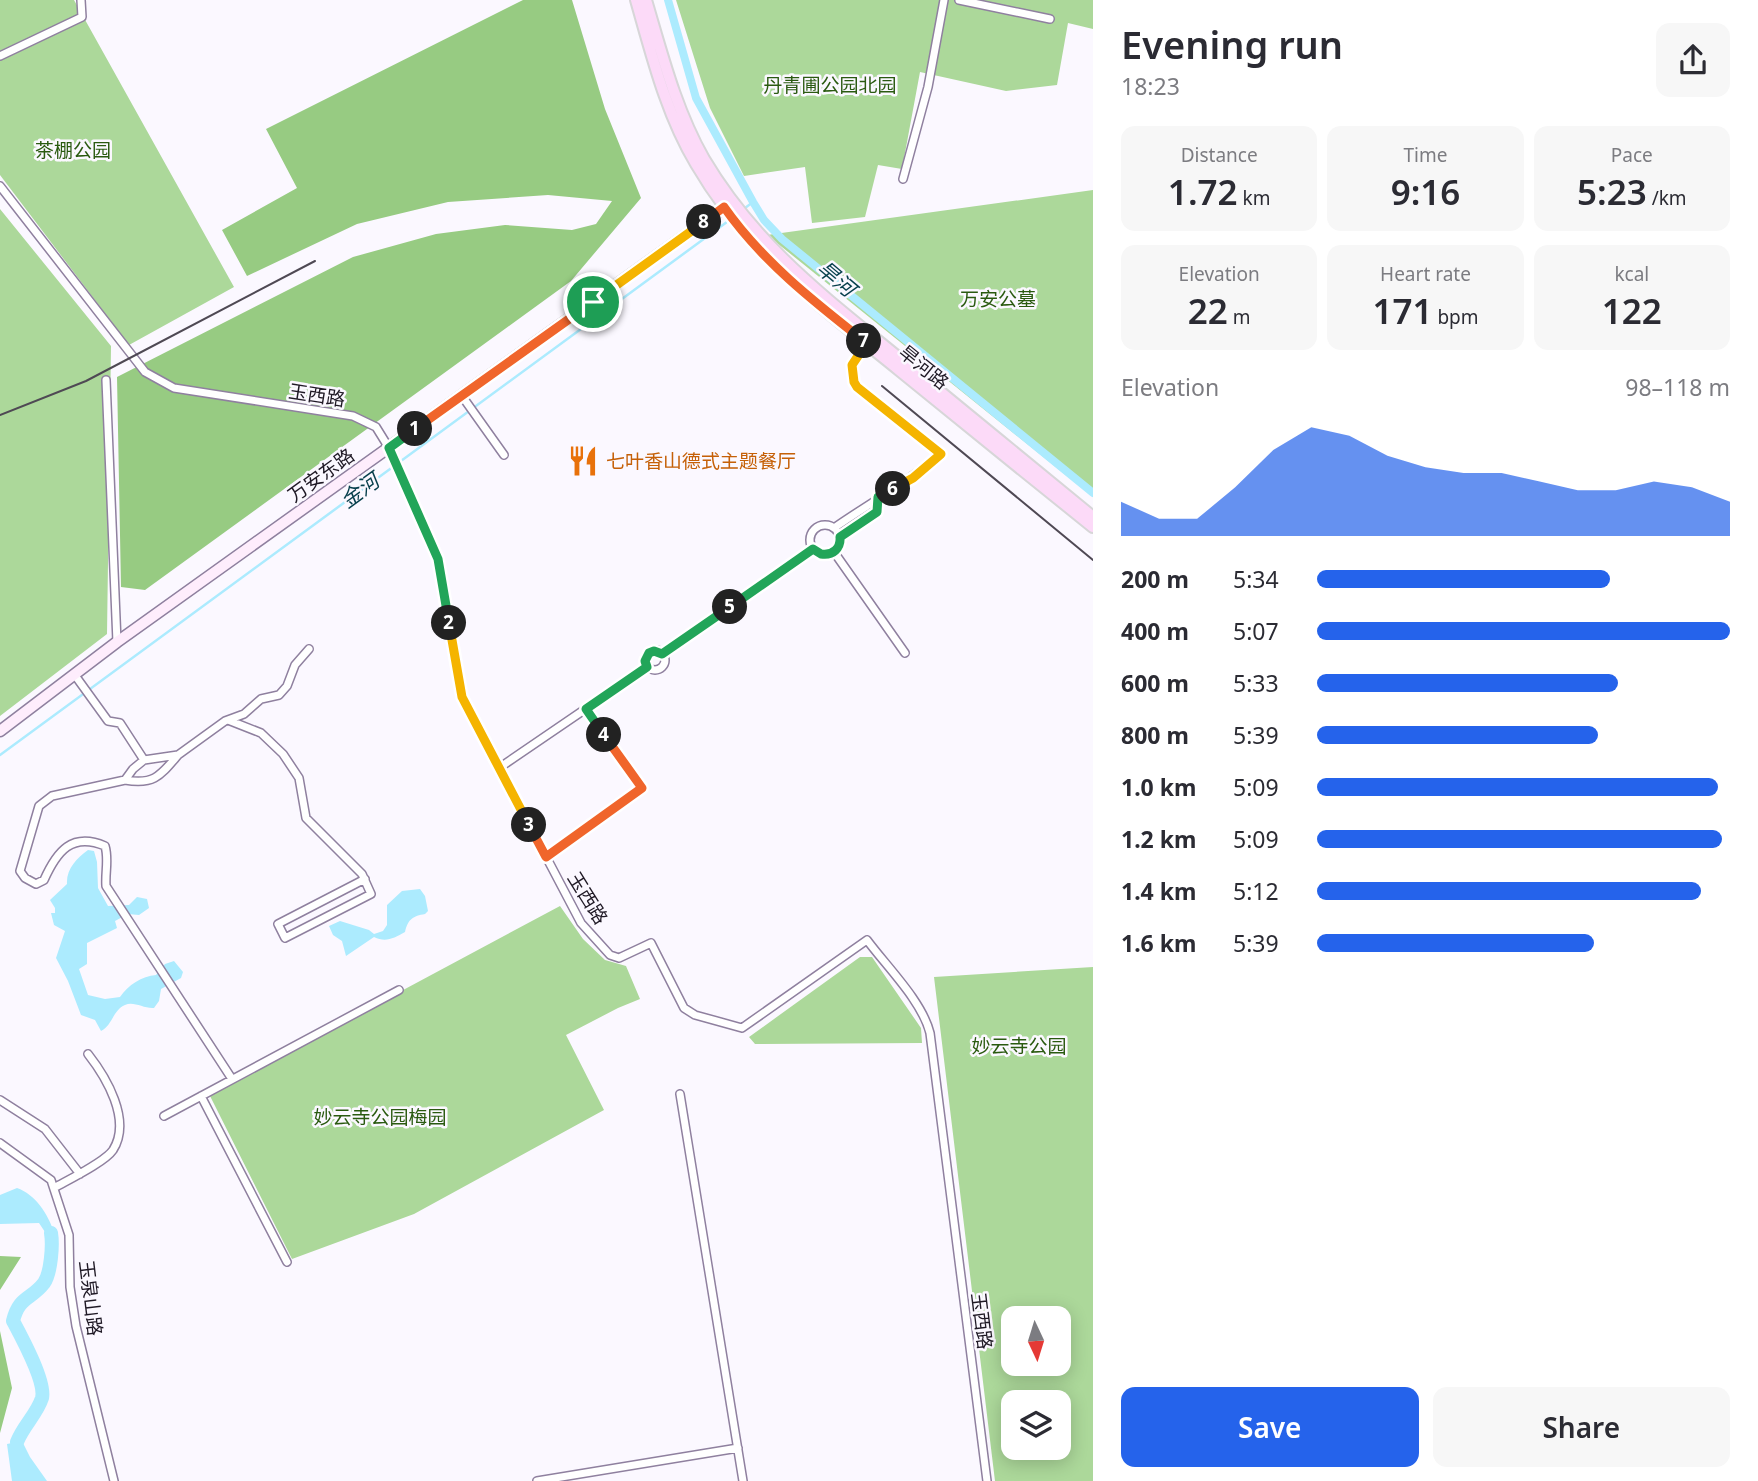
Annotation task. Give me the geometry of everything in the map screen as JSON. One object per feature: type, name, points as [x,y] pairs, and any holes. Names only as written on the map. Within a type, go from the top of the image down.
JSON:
[{"type":"main road","name":"旱河路","points":[[636,0],[678,129],[695,162],[741,223],[795,286],[1093,527]]},
{"type":"main road","name":"旱河路","points":[[646,0],[667,71],[687,125],[731,208]]},
{"type":"main road","name":"旱河路","points":[[741,223],[802,279],[1093,517]]},
{"type":"street","points":[[0,56],[82,17],[81,0]]},
{"type":"street","points":[[903,179],[928,88],[944,0]]},
{"type":"street","points":[[959,0],[1050,19]]},
{"type":"street","name":"玉西路","points":[[0,186],[145,372],[174,388],[353,416],[376,427],[391,452],[438,559],[462,697],[581,923],[610,955],[619,958],[650,943],[684,1008],[695,1015],[741,1028],[867,940],[918,1007],[927,1021],[930,1033],[987,1481]]},
{"type":"street","name":"万安东路","points":[[0,731],[117,642],[391,452],[462,396],[731,208]]},
{"type":"street","points":[[834,528],[840,537],[839,547],[834,552],[821,554],[813,549],[810,540],[813,531],[821,526],[834,528],[878,497],[913,478],[941,454],[857,387],[852,365],[866,344]]},
{"type":"street","points":[[106,380],[117,642]]},
{"type":"street","points":[[462,396],[504,455]]},
{"type":"street","points":[[840,537],[877,512],[878,497]]},
{"type":"street","points":[[662,654],[813,549]]},
{"type":"street","points":[[834,552],[905,653]]},
{"type":"street","points":[[232,1079],[106,886],[108,855],[105,846],[84,839],[76,842],[53,860],[44,880],[36,884],[25,878],[20,870],[39,806],[52,796],[125,780],[142,783],[160,777],[178,755],[228,720],[244,714],[261,699],[279,695],[287,686],[295,665],[309,649]]},
{"type":"street","points":[[654,651],[662,654],[665,661],[662,667],[656,670],[647,667],[645,661],[649,653],[654,651]]},
{"type":"street","points":[[499,768],[647,667]]},
{"type":"street","points":[[74,674],[108,721],[120,723],[144,760]]},
{"type":"street","points":[[546,857],[642,788],[586,709]]},
{"type":"street","points":[[228,720],[261,733],[283,754],[299,778],[306,818],[346,856],[365,879],[371,894],[285,938],[278,924],[365,879]]},
{"type":"street","points":[[125,780],[144,760],[178,755]]},
{"type":"street","points":[[164,1116],[400,990]]},
{"type":"street","points":[[54,1188],[113,1151],[118,1137],[117,1110],[109,1087],[88,1054]]},
{"type":"street","points":[[681,1094],[743,1481]]},
{"type":"street","points":[[201,1096],[288,1262]]},
{"type":"street","points":[[0,1100],[45,1129],[80,1174]]},
{"type":"street","name":"玉泉山路","points":[[0,1143],[51,1181],[54,1188],[69,1235],[69,1287],[76,1326],[114,1481]]},
{"type":"street","points":[[537,1481],[738,1448]]},
{"type":"green space","name":"茶棚公园","points":[[0,0],[74,0],[234,287],[129,345],[0,175]]},
{"type":"green space","points":[[523,0],[572,0],[605,109],[641,198],[571,281],[145,590],[121,587],[117,377],[353,257],[436,234],[505,225],[572,230],[596,224],[612,201],[548,195],[448,202],[357,224],[247,276],[222,230],[297,188],[266,129]]},
{"type":"green space","name":"丹青圃公园北园","points":[[676,0],[1093,0],[1093,29],[1068,23],[1057,85],[1006,91],[920,72],[902,169],[878,165],[865,217],[812,223],[805,167],[744,176],[710,108]]},
{"type":"green space","name":"万安公墓","points":[[1093,190],[1093,497],[767,235]]},
{"type":"green space","points":[[0,209],[111,346],[107,634],[0,716]]},
{"type":"green space","name":"妙云寺公园梅园","points":[[560,906],[583,939],[605,960],[626,966],[640,999],[566,1035],[604,1110],[414,1214],[292,1259],[209,1094]]},
{"type":"green space","points":[[860,957],[872,957],[921,1028],[922,1043],[755,1044],[749,1037]]},
{"type":"green space","name":"妙云寺公园","points":[[1093,967],[1093,1481],[995,1481],[934,977]]},
{"type":"green space","points":[[0,1256],[21,1257],[0,1290]]},
{"type":"green space","points":[[0,1331],[12,1388],[0,1433]]},
{"type":"water","points":[[88,850],[94,851],[98,888],[108,906],[129,905],[137,897],[147,899],[149,908],[139,915],[128,914],[115,921],[117,928],[87,943],[87,964],[79,969],[88,995],[105,999],[120,997],[136,982],[156,975],[165,964],[174,961],[183,972],[181,978],[161,989],[159,1001],[154,1008],[125,1005],[101,1031],[95,1020],[81,1015],[56,958],[65,931],[54,925],[51,913],[55,913],[55,908],[50,900],[67,884],[68,873],[73,864]]},
{"type":"water","points":[[420,889],[425,896],[428,911],[425,914],[412,919],[405,932],[394,938],[386,940],[374,937],[346,956],[342,941],[333,935],[329,926],[340,921],[374,934],[383,931],[387,925],[387,905],[402,891]]},
{"type":"water","points":[[17,1188],[30,1195],[40,1206],[54,1232],[47,1235],[39,1223],[0,1224],[0,1195]]},
{"type":"water","points":[[22,1441],[47,1481],[12,1481],[7,1444]]},
{"type":"waterway","name":"旱河","points":[[668,0],[696,98],[764,220],[782,239],[1093,493]]},
{"type":"waterway","name":"金河","points":[[745,208],[753,202]]},
{"type":"waterway","name":"金河","points":[[0,755],[731,219]]},
{"type":"waterway","points":[[17,1442],[40,1404],[42,1391],[32,1359],[13,1321],[22,1302],[44,1283],[51,1259],[51,1233]]},
{"type":"tram line","points":[[0,415],[86,381],[315,261]]},
{"type":"tram line","points":[[882,386],[1093,560]]},
{"type":"place","name":"七叶香山德式主题餐厅","points":[[583,461]]},
{"type":"route","points":[[724,207],[742,232],[773,265],[866,344],[852,365],[857,387],[941,454],[913,478],[878,497],[877,512],[840,537],[839,547],[834,552],[827,555],[813,549],[662,654],[654,651],[646,655],[647,667],[586,709],[642,788],[546,857],[462,697],[438,559],[389,448],[593,302],[724,207]]}]
